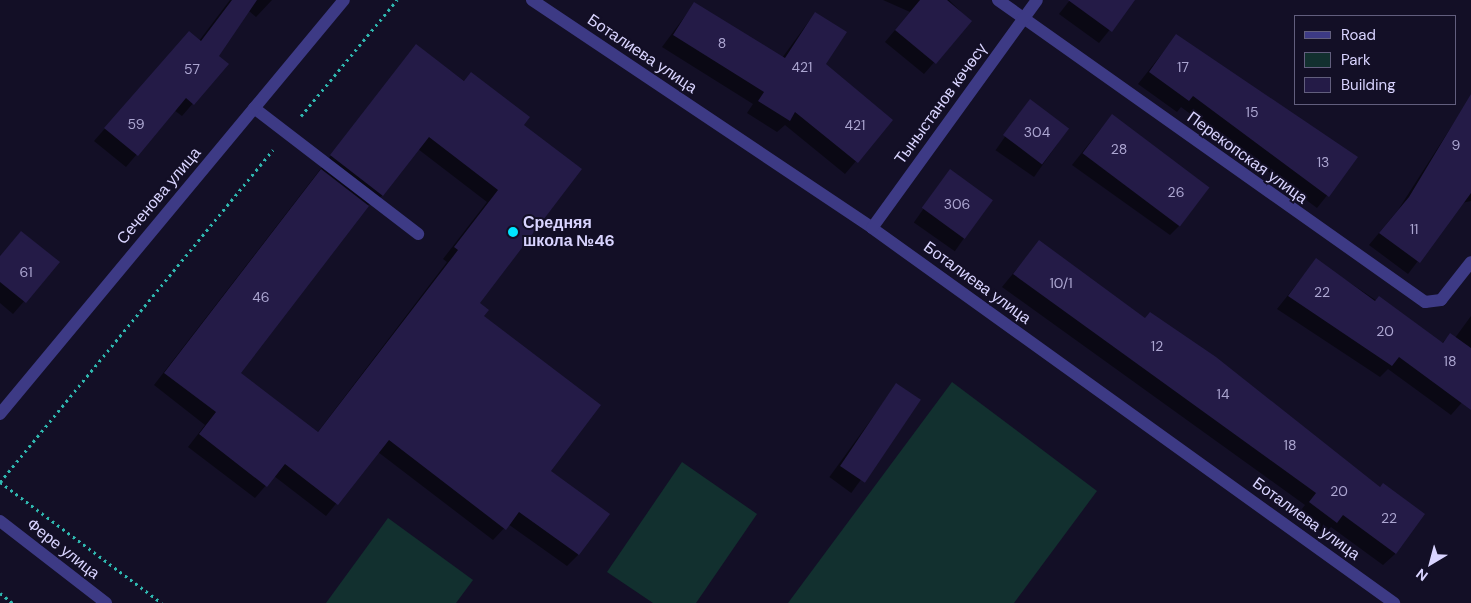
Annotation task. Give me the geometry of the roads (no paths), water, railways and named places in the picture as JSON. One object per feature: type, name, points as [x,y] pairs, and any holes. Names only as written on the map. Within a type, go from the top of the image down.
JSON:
[{"type":"street","name":"Сеченова улица","points":[[0,414],[344,0]]},
{"type":"street","name":"Боталиева улица","points":[[532,0],[872,228],[1394,603]]},
{"type":"street","name":"Перекопская улица","points":[[998,0],[1425,302],[1441,300],[1471,262]]},
{"type":"street","name":"Тыныстанов көчөсү","points":[[872,228],[1037,0]]},
{"type":"street","points":[[254,108],[418,234]]},
{"type":"street","name":"Фере улица","points":[[0,521],[106,603]]},
{"type":"place","name":"Средняя школа №46","points":[[513,232]]}]
